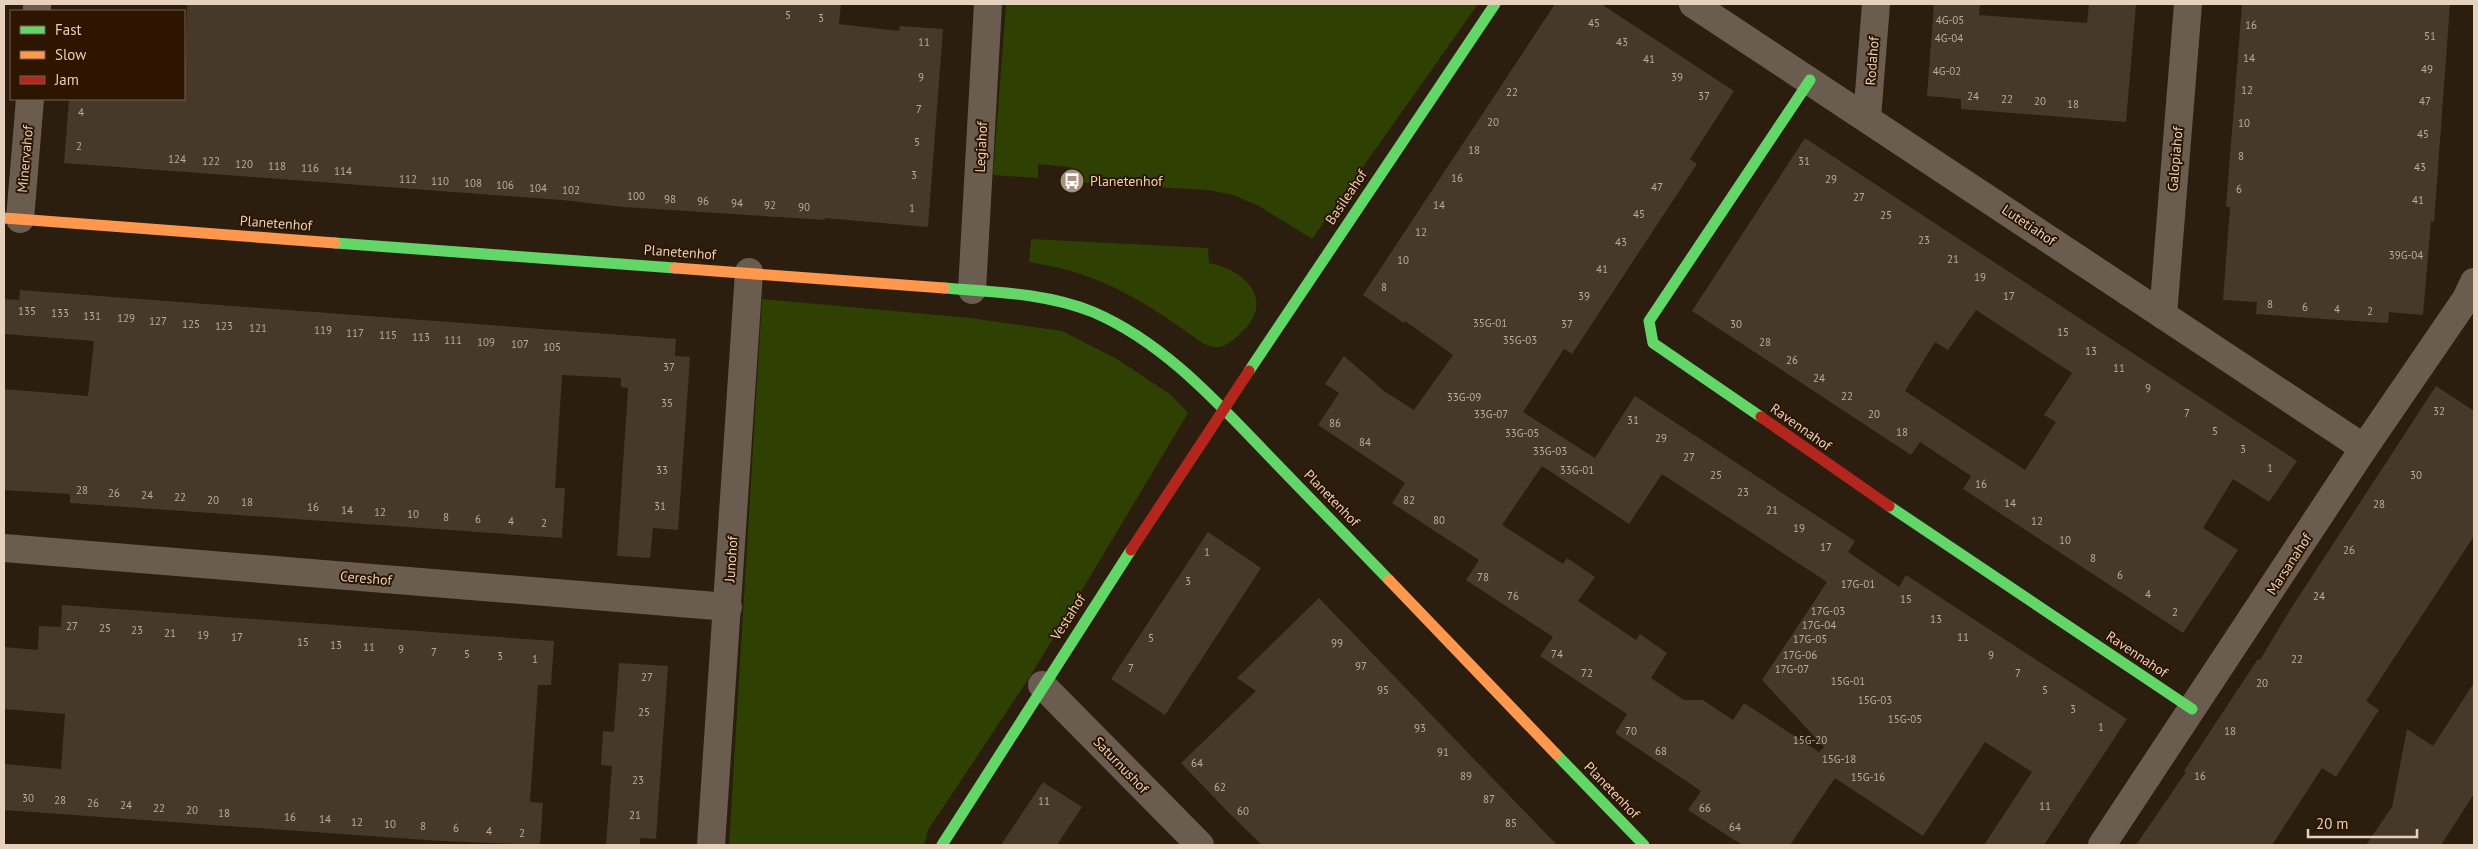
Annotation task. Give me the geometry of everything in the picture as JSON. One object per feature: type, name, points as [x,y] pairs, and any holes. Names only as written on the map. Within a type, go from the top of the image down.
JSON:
[{"type":"street","name":"Legiahof","points":[[972,290],[988,4]]},
{"type":"street","name":"Basileahof","points":[[1223,408],[1495,4]]},
{"type":"street","name":"Lutetiahof","points":[[1693,4],[2364,448]]},
{"type":"street","name":"Rodahof","points":[[1867,118],[1876,4]]},
{"type":"street","name":"Galopiahof","points":[[2163,315],[2188,4]]},
{"type":"street","name":"Ravennahof","points":[[1810,80],[1649,321],[1653,343],[1919,527],[2192,709]]},
{"type":"street","name":"Minervahof","points":[[12,219],[30,100]]},
{"type":"street","name":"Planetenhof","points":[[12,219],[749,272],[972,290],[1053,300],[1093,313],[1155,348],[1223,408],[1644,845]]},
{"type":"street","name":"Junohof","points":[[711,845],[749,272]]},
{"type":"street","name":"Marsanahof","points":[[2102,845],[2364,448],[2466,299],[2474,282]]},
{"type":"street","name":"Vestahof","points":[[942,845],[1042,685],[1223,408]]},
{"type":"street","name":"Cereshof","points":[[4,548],[728,607]]},
{"type":"street","name":"Saturnushof","points":[[1042,685],[1200,845]]},
{"type":"green space","points":[[1006,4],[1478,4],[1312,239],[1259,206],[1233,195],[1209,190],[1069,182],[1070,167],[1038,164],[1038,178],[993,175]]},
{"type":"green space","points":[[1031,239],[1208,248],[1209,263],[1234,272],[1244,279],[1251,288],[1256,298],[1256,308],[1252,320],[1242,332],[1225,345],[1214,347],[1204,344],[1142,302],[1122,291],[1080,274],[1029,262]]},
{"type":"green space","points":[[762,299],[970,318],[1062,331],[1117,359],[1171,395],[1188,413],[1031,675],[928,830],[924,845],[729,845]]},
{"type":"building","points":[[187,4],[841,4],[839,24],[899,31],[900,26],[943,29],[928,227],[825,218],[825,220],[624,207],[562,200],[64,163],[69,100],[185,100]]},
{"type":"building","points":[[1555,4],[1601,4],[1734,91],[1690,159],[1697,164],[1572,354],[1564,349],[1523,412],[1595,458],[1635,396],[1855,541],[1848,552],[1899,587],[1906,575],[2127,719],[2044,845],[1984,845],[2032,772],[1985,742],[1923,836],[1835,778],[1790,845],[1742,845],[1688,810],[1701,791],[1615,733],[1627,714],[1540,656],[1553,637],[1466,580],[1479,560],[1392,503],[1405,483],[1318,425],[1339,393],[1325,384],[1344,356],[1384,391],[1414,410],[1453,355],[1405,321],[1404,323],[1363,295]],"holes":[[[1542,466],[1629,524],[1662,474],[1827,582],[1762,680],[1824,747],[1819,752],[1744,703],[1733,720],[1703,700],[1684,700],[1651,678],[1667,653],[1640,634],[1636,640],[1578,601],[1595,577],[1567,558],[1563,564],[1502,525]]]},
{"type":"building","points":[[1934,4],[1980,4],[1979,15],[2087,23],[2089,4],[2136,4],[2126,122],[1961,109],[1961,99],[1927,96]]},
{"type":"building","points":[[2242,4],[2450,4],[2434,222],[2431,221],[2423,315],[2389,312],[2388,323],[2256,314],[2257,302],[2223,300],[2230,207],[2226,207]]},
{"type":"building","points":[[1805,138],[2297,461],[2269,502],[2233,479],[2203,528],[2238,550],[2183,633],[1963,489],[1971,476],[1920,442],[1911,455],[1692,311]],"holes":[[[1976,310],[2072,373],[2044,415],[2056,422],[2025,470],[1905,391],[1935,342],[1948,350]]]},
{"type":"building","points":[[20,290],[676,339],[675,356],[690,357],[678,530],[653,528],[650,558],[617,556],[628,388],[621,387],[621,378],[562,375],[555,488],[565,488],[562,538],[70,503],[70,494],[4,490],[4,389],[88,396],[94,341],[4,334],[4,299],[19,300]]},
{"type":"building","points":[[2436,386],[2474,411],[2474,536],[2366,701],[2379,710],[2336,777],[2322,768],[2272,845],[2136,845],[2186,772],[2184,771],[2258,659],[2260,660],[2290,610]]},
{"type":"building","points":[[1208,532],[1261,568],[1165,715],[1111,679]]},
{"type":"building","points":[[1319,598],[1557,845],[1262,845],[1227,811],[1181,763],[1256,691],[1237,678]]},
{"type":"building","points":[[62,605],[554,641],[551,685],[538,685],[530,802],[543,803],[540,845],[441,841],[4,810],[4,764],[61,769],[65,714],[4,709],[4,647],[38,650],[39,626],[61,627]]},
{"type":"building","points":[[619,663],[668,666],[656,839],[640,838],[640,845],[606,845],[612,766],[601,765],[603,731],[614,732]]},
{"type":"building","points":[[2474,683],[2474,794],[2441,845],[2366,845],[2392,807],[2407,729],[2433,746]]},
{"type":"building","points":[[1043,782],[1082,807],[1057,845],[1001,845]]},
{"type":"traffic: fast","points":[[1249,371],[1495,4]]},
{"type":"traffic: fast","points":[[1761,417],[1653,343],[1649,321],[1810,80]]},
{"type":"traffic: fast","points":[[335,243],[675,268]]},
{"type":"traffic: fast","points":[[944,288],[1020,294],[1057,301],[1093,312],[1143,339],[1187,374],[1229,414],[1389,580]]},
{"type":"traffic: fast","points":[[1889,506],[2192,709]]},
{"type":"traffic: fast","points":[[942,845],[1131,550]]},
{"type":"traffic: fast","points":[[1556,754],[1644,845]]},
{"type":"traffic: slow","points":[[4,218],[335,243]]},
{"type":"traffic: slow","points":[[675,268],[944,288]]},
{"type":"traffic: slow","points":[[1389,580],[1556,754]]},
{"type":"traffic: jam","points":[[1131,550],[1249,371]]},
{"type":"traffic: jam","points":[[1761,417],[1889,506]]},
{"type":"place","name":"Planetenhof","points":[[1072,181]]}]
